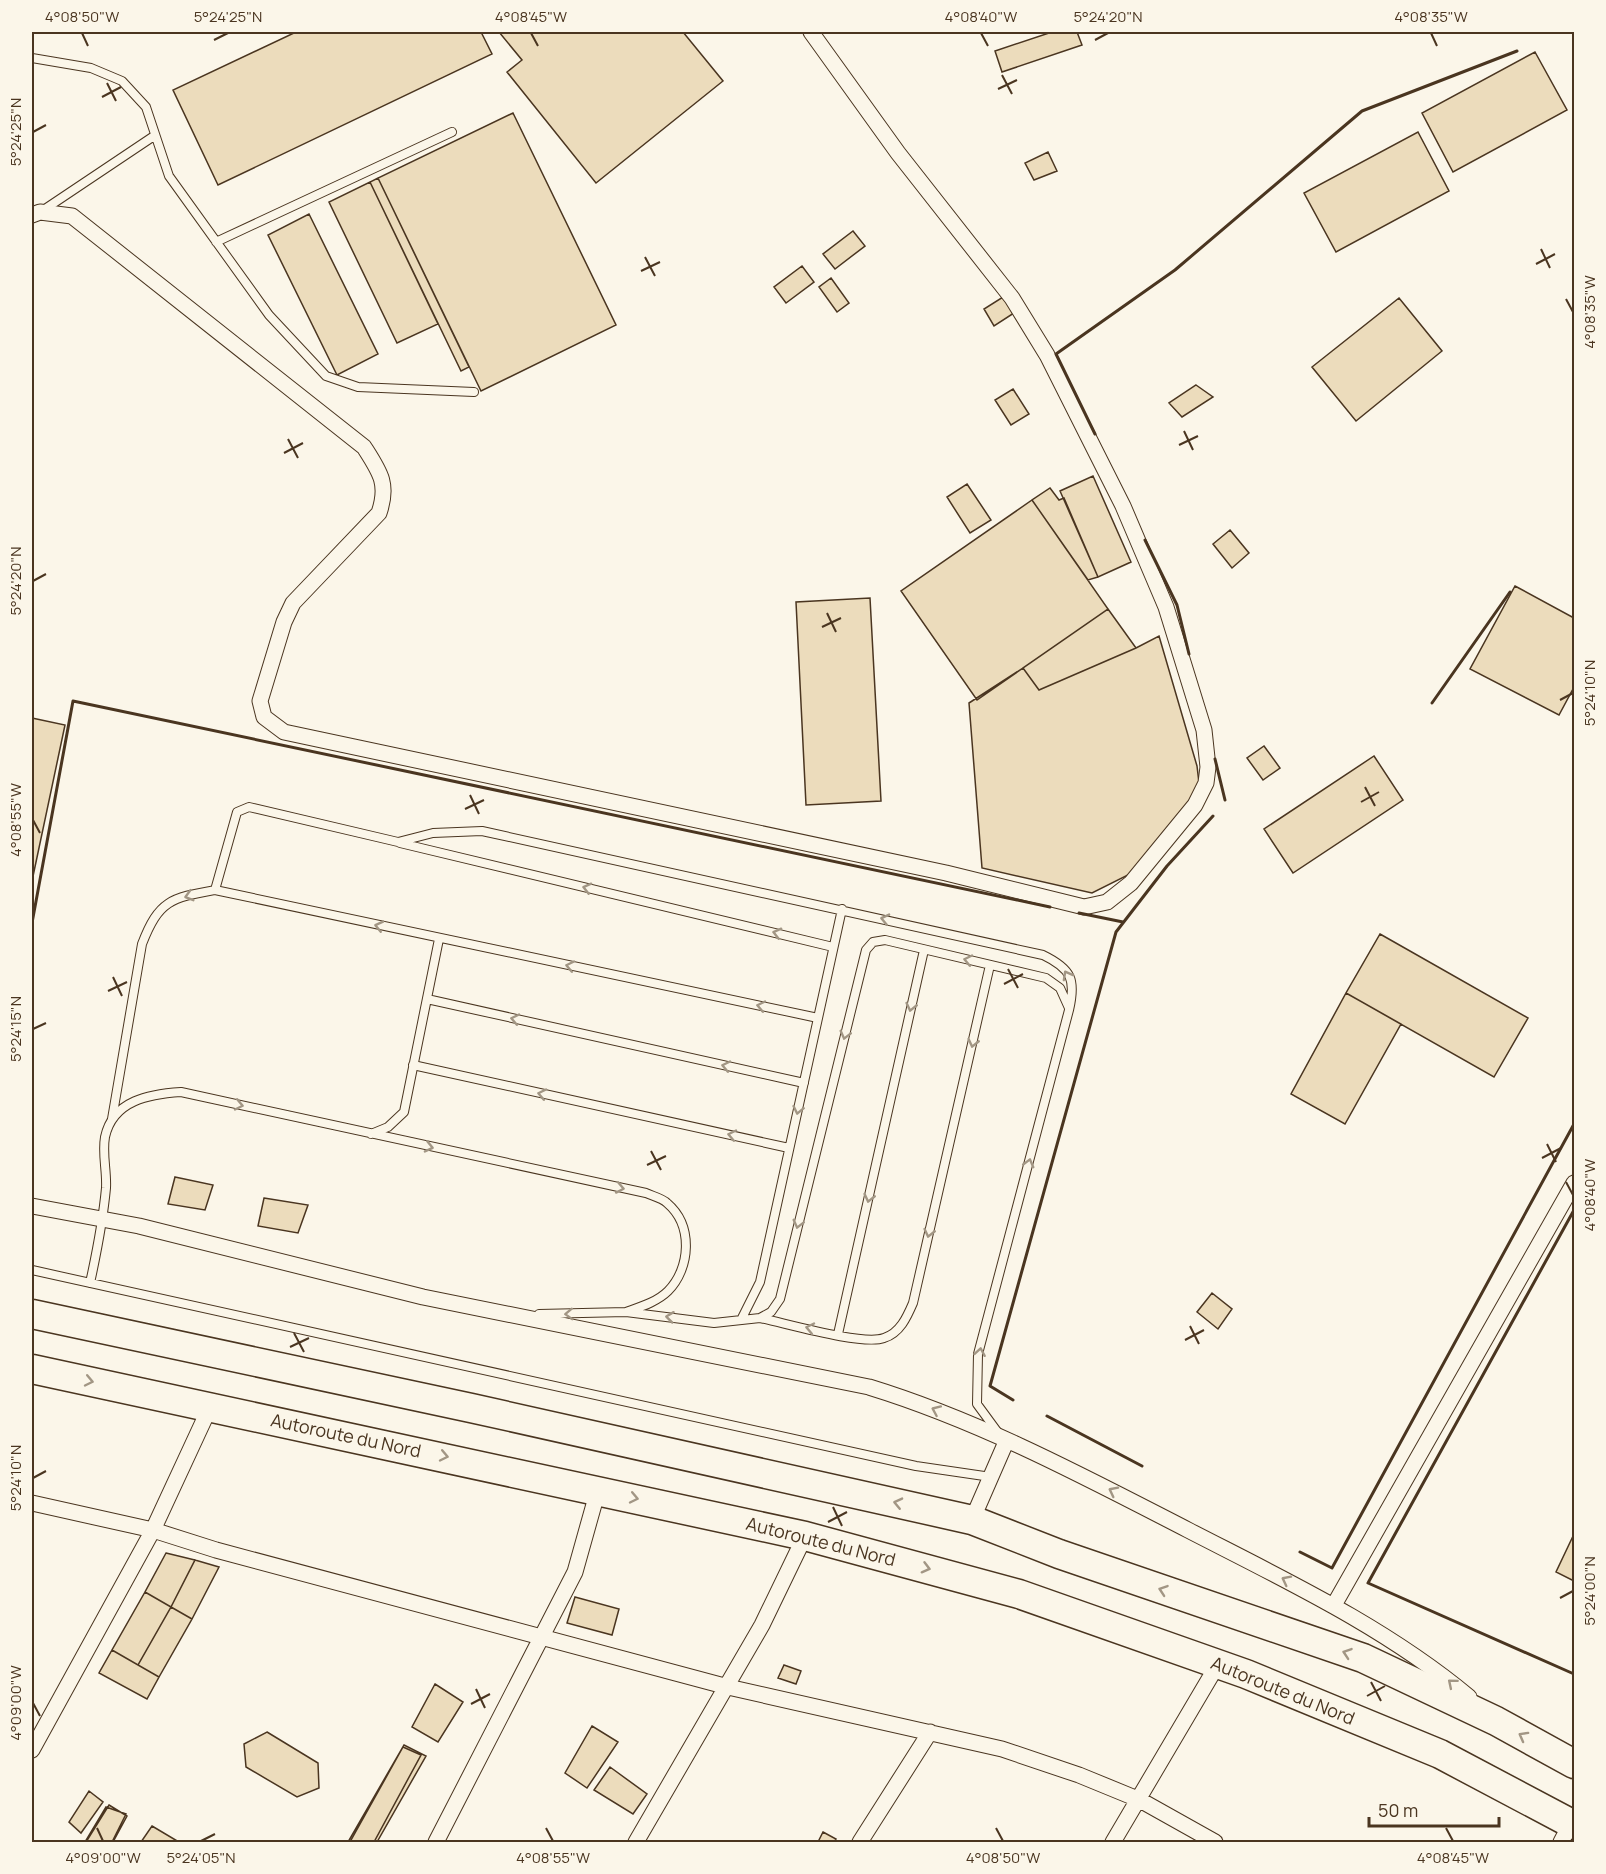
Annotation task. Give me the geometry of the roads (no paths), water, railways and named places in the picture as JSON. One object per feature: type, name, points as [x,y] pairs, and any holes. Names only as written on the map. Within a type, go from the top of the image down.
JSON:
[{"type":"highway","points":[[32,1314],[494,1413],[972,1520],[1059,1554],[1363,1658],[1497,1721],[1575,1764]]},
{"type":"highway","name":"Autoroute du Nord","points":[[32,1369],[805,1536],[1019,1594],[1218,1664],[1440,1754],[1569,1830]]},
{"type":"street","points":[[36,213],[72,216],[364,447],[378,470],[386,494],[379,513],[293,603],[284,622],[260,701],[264,717],[272,725],[284,732],[946,873],[1084,907],[1100,905],[1113,898],[1131,883],[1195,805],[1206,783],[1208,767],[1204,730],[1170,618],[1123,506],[1030,325],[898,153],[811,32]]},
{"type":"street","points":[[1334,1605],[1575,1183]]},
{"type":"street","points":[[32,1206],[103,1219],[423,1297],[573,1325],[869,1387],[918,1402],[1074,1471],[1334,1605],[1439,1672],[1497,1721]]},
{"type":"street","points":[[32,1750],[153,1530],[210,1407]]},
{"type":"street","points":[[972,1520],[1006,1442]]},
{"type":"street","points":[[436,1842],[544,1639],[575,1572],[598,1490]]},
{"type":"street","points":[[32,1503],[153,1530],[228,1553],[728,1688],[823,1711],[1002,1749],[1079,1775],[1140,1800],[1215,1842]]},
{"type":"street","points":[[636,1842],[728,1688],[762,1625],[805,1536]]},
{"type":"street","points":[[1113,1842],[1140,1800],[1218,1664]]},
{"type":"street","points":[[860,1842],[930,1732]]},
{"type":"lane","points":[[32,57],[91,68],[122,81],[146,107],[169,176],[269,315],[326,376],[358,387],[474,392]]},
{"type":"lane","points":[[216,242],[452,132]]},
{"type":"lane","points":[[36,213],[154,136]]},
{"type":"lane","points":[[215,890],[237,812],[249,807],[834,947]]},
{"type":"lane","points":[[398,842],[433,833],[482,831],[842,909],[1043,955],[1060,963],[1071,978],[1074,990],[978,1354],[977,1404],[1006,1442]]},
{"type":"lane","points":[[90,1283],[103,1219],[107,1174],[105,1136],[112,1119],[142,944],[153,917],[165,905],[185,895],[215,890],[818,1018]]},
{"type":"lane","points":[[741,1320],[760,1282],[842,909]]},
{"type":"lane","points":[[371,1134],[397,1121],[404,1112],[440,939]]},
{"type":"lane","points":[[759,1318],[771,1312],[780,1299],[866,950],[873,942],[885,940],[1047,978],[1060,988],[1069,1010]]},
{"type":"lane","points":[[838,1334],[924,950]]},
{"type":"lane","points":[[511,1315],[626,1312],[714,1323],[759,1318],[862,1340],[883,1339],[895,1332],[906,1320],[913,1303],[990,965]]},
{"type":"lane","points":[[427,999],[804,1083]]},
{"type":"lane","points":[[413,1065],[789,1148]]},
{"type":"lane","points":[[112,1119],[127,1106],[148,1095],[182,1092],[646,1193],[668,1203],[680,1223],[687,1246],[682,1274],[666,1293],[626,1312]]},
{"type":"lane","points":[[32,1270],[916,1466],[991,1477]]}]
